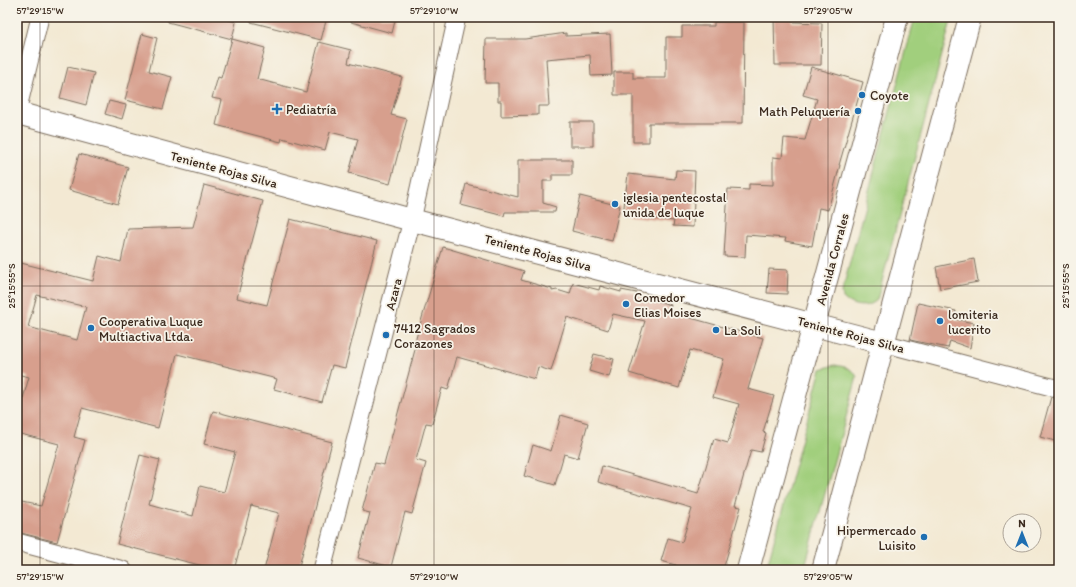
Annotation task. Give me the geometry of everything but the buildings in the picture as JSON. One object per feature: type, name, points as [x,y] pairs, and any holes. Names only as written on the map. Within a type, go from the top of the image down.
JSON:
[{"type":"main road","name":"Avenida Corrales","points":[[748,570],[897,17]]},
{"type":"main road","points":[[823,570],[970,17]]},
{"type":"main road","name":"Teniente Rojas Silva","points":[[17,113],[412,220],[883,343]]},
{"type":"street","points":[[17,113],[40,17]]},
{"type":"street","name":"Azara","points":[[322,570],[412,220],[457,17]]},
{"type":"street","name":"Teniente Rojas Silva","points":[[883,343],[1059,389]]},
{"type":"street","points":[[17,542],[123,570]]},
{"type":"green space","points":[[915,17],[952,17],[877,300],[869,305],[860,306],[855,305],[843,298],[842,292]]},
{"type":"green space","points":[[835,365],[850,369],[857,377],[804,570],[766,570],[821,369]]},
{"type":"place","name":"Coyote","points":[[862,95]]},
{"type":"place","name":"Pediatría","points":[[277,109]]},
{"type":"place","name":"Math Peluquería","points":[[858,111]]},
{"type":"place","name":"iglesia pentecostal unida de luque","points":[[615,204]]},
{"type":"place","name":"Comedor Elias Moises","points":[[626,304]]},
{"type":"place","name":"lomiteria lucerito","points":[[940,321]]},
{"type":"place","name":"Cooperativa Luque Multiactiva Ltda.","points":[[91,328]]},
{"type":"place","name":"La Soli","points":[[716,330]]},
{"type":"place","name":"7412 Sagrados Corazones","points":[[386,335]]},
{"type":"place","name":"Hipermercado Luisito","points":[[924,537]]}]
